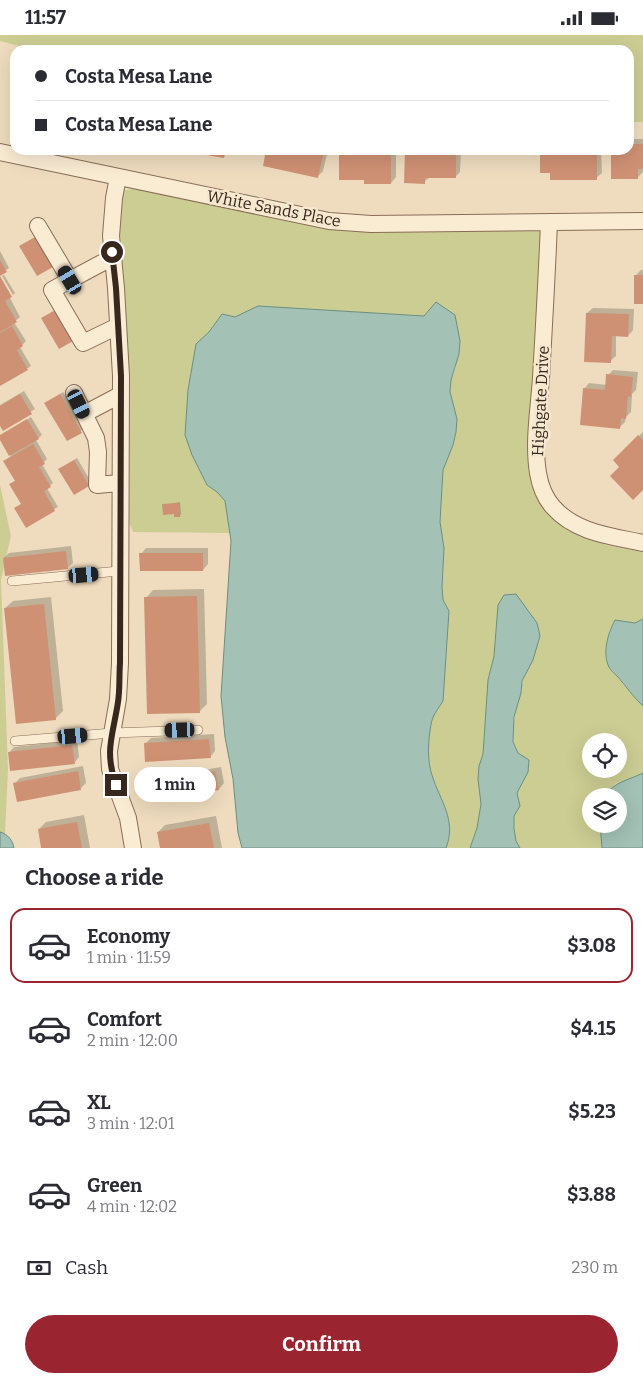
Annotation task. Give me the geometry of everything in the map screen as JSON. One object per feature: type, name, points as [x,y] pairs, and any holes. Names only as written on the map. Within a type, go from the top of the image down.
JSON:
[{"type":"street","name":"White Sands Place","points":[[14,155],[329,221],[371,223],[643,221]]},
{"type":"street","points":[[118,177],[111,236],[116,288],[120,395],[118,699],[109,751],[110,769],[128,818],[133,848]]},
{"type":"street","name":"Highgate Drive","points":[[549,222],[537,436],[538,473],[543,490],[552,506],[565,518],[580,527],[596,533],[643,543]]},
{"type":"street","points":[[38,226],[70,280]]},
{"type":"street","points":[[112,257],[52,290],[83,343],[118,326]]},
{"type":"street","points":[[74,393],[96,438],[97,485],[119,483]]},
{"type":"street","points":[[84,414],[120,395]]},
{"type":"lane","points":[[12,581],[120,571]]},
{"type":"lane","points":[[15,741],[112,733],[198,730]]},
{"type":"green space","points":[[0,35],[643,35],[643,122],[634,122],[634,45],[16,45],[0,41]]},
{"type":"green space","points":[[143,188],[274,211],[530,227],[557,240],[543,494],[556,519],[606,545],[643,552],[643,619],[635,623],[615,620],[609,631],[609,668],[643,706],[643,773],[615,784],[612,788],[582,788],[582,833],[601,833],[602,848],[520,848],[516,841],[514,816],[520,806],[517,793],[528,772],[518,755],[513,738],[519,696],[527,670],[498,605],[494,656],[488,680],[483,754],[479,766],[481,804],[477,828],[470,848],[446,848],[449,838],[448,820],[430,769],[428,750],[432,722],[443,701],[449,611],[443,600],[444,548],[440,522],[443,470],[456,432],[457,419],[450,392],[451,380],[456,367],[424,316],[258,306],[235,317],[222,315],[209,332],[196,344],[188,390],[185,435],[207,485],[225,501],[230,533],[133,532],[129,522],[127,340],[117,191]]},
{"type":"green space","points":[[0,485],[11,536],[1,580],[8,769],[5,834],[0,832]]},
{"type":"shaded area","points":[[436,302],[455,315],[460,341],[459,354],[451,380],[450,392],[457,419],[456,432],[443,470],[440,522],[444,548],[443,600],[449,611],[443,701],[433,719],[429,744],[430,769],[449,819],[449,838],[446,848],[242,848],[238,833],[233,779],[225,737],[221,696],[231,541],[225,501],[207,485],[192,455],[185,435],[188,390],[196,344],[209,332],[222,314],[235,317],[258,306],[424,316]]},
{"type":"shaded area","points":[[516,594],[537,623],[540,636],[533,660],[522,681],[521,693],[514,717],[513,742],[518,753],[529,760],[528,772],[517,793],[520,806],[514,816],[516,841],[520,848],[470,848],[477,828],[481,804],[478,779],[479,766],[483,754],[488,680],[494,656],[498,605],[504,595]]},
{"type":"shaded area","points":[[643,619],[643,706],[610,668],[606,649],[608,637],[615,620],[635,623]]},
{"type":"shaded area","points":[[643,773],[643,848],[602,848],[601,833],[627,833],[627,788],[611,788]]},
{"type":"shaded area","points":[[0,832],[10,838],[14,848],[0,848]]},
{"type":"building","points":[[634,144],[643,144],[643,169],[638,169],[638,179],[611,179],[611,155],[634,155]]},
{"type":"building","points":[[207,155],[225,155],[224,158]]},
{"type":"building","points":[[265,155],[323,155],[318,178],[263,166]]},
{"type":"building","points":[[339,155],[391,155],[391,184],[364,184],[364,180],[339,180]]},
{"type":"building","points":[[405,155],[456,155],[456,178],[425,178],[425,184],[404,183]]},
{"type":"building","points":[[540,155],[597,155],[597,180],[550,180],[550,173],[540,173]]},
{"type":"building","points":[[35,237],[53,267],[37,276],[19,246]]},
{"type":"building","points":[[0,260],[7,272],[0,276]]},
{"type":"building","points":[[634,275],[643,275],[643,304],[634,304]]},
{"type":"building","points":[[0,276],[12,297],[5,301],[17,322],[0,332]]},
{"type":"building","points":[[57,309],[75,340],[59,349],[41,318]]},
{"type":"building","points":[[586,313],[629,314],[628,337],[612,336],[611,363],[584,362]]},
{"type":"building","points":[[12,326],[23,346],[17,350],[28,370],[0,386],[0,333]]},
{"type":"building","points":[[606,374],[633,377],[631,397],[628,396],[626,419],[621,418],[620,429],[580,425],[583,388],[605,390]]},
{"type":"building","points":[[20,394],[32,414],[3,431],[0,426],[0,406]]},
{"type":"building","points":[[60,394],[82,433],[67,441],[44,403]]},
{"type":"building","points":[[27,419],[39,439],[9,456],[0,440],[0,435]]},
{"type":"building","points":[[638,435],[643,440],[643,490],[633,500],[610,476],[619,467],[613,460]]},
{"type":"building","points":[[33,444],[45,464],[39,467],[51,487],[44,491],[55,511],[26,528],[14,508],[21,504],[9,484],[15,481],[3,461]]},
{"type":"building","points":[[74,460],[89,486],[74,495],[58,469]]},
{"type":"building","points":[[179,503],[180,517],[174,517],[174,514],[163,515],[162,504]]},
{"type":"building","points":[[66,551],[68,569],[5,576],[3,558]]},
{"type":"building","points":[[139,553],[203,553],[203,571],[140,571]]},
{"type":"building","points":[[197,596],[200,713],[147,714],[144,597]]},
{"type":"building","points":[[44,604],[56,720],[16,724],[4,608]]},
{"type":"building","points":[[209,739],[211,758],[145,762],[144,743]]},
{"type":"building","points":[[72,745],[75,764],[10,771],[8,752]]},
{"type":"building","points":[[78,771],[81,790],[17,802],[13,783]]},
{"type":"building","points":[[215,771],[219,790],[155,802],[151,783]]},
{"type":"building","points":[[77,822],[82,848],[41,848],[38,829]]},
{"type":"building","points":[[209,823],[214,848],[160,848],[157,832]]},
{"type":"route","points":[[112,252],[121,376],[119,474],[120,663],[116,716],[109,751],[110,769],[116,785]]}]
